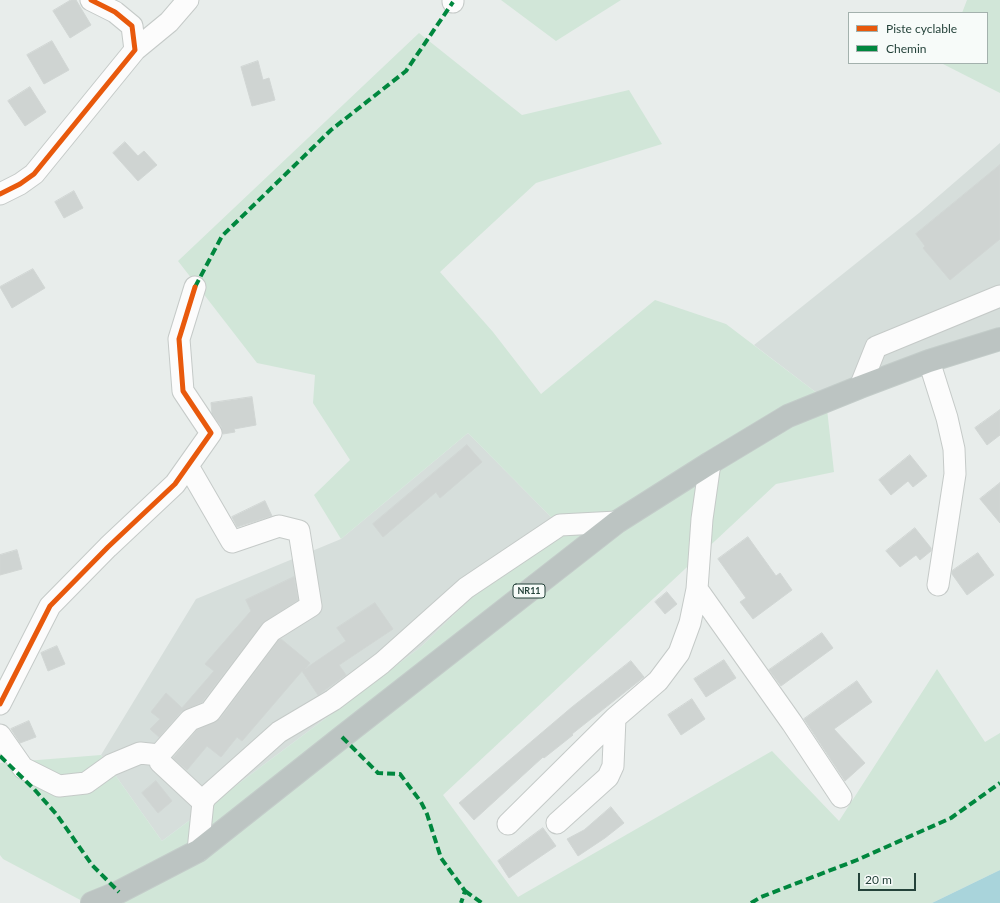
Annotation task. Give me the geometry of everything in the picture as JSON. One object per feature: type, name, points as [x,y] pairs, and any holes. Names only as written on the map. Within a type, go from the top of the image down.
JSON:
[{"type":"highway","name":"NR11","points":[[92,903],[119,892],[198,851],[617,522],[710,463],[788,416],[860,386],[929,361],[1000,339]]},
{"type":"street","points":[[91,0],[115,12],[132,26],[135,50]]},
{"type":"street","points":[[0,194],[20,184],[34,174],[135,50],[169,22],[188,0]]},
{"type":"street","points":[[0,704],[50,606],[108,547],[175,484],[211,434],[182,391],[179,339],[195,287]]},
{"type":"street","points":[[860,386],[876,347],[1000,296]]},
{"type":"street","points":[[929,361],[947,418],[954,449],[955,474],[938,585]]},
{"type":"street","points":[[508,824],[615,718],[658,681],[678,653],[690,623],[697,588],[702,519],[710,463]]},
{"type":"street","points":[[188,466],[232,542],[279,526],[299,531],[311,606],[271,631],[210,712],[190,720],[159,755],[160,762],[203,802]]},
{"type":"street","points":[[198,851],[203,802],[206,797],[278,732],[333,700],[382,663],[466,588],[560,525],[572,523],[617,522]]},
{"type":"street","points":[[697,588],[770,690],[842,797]]},
{"type":"street","points":[[557,823],[608,777],[613,766],[615,718]]},
{"type":"street","points":[[0,735],[23,768],[59,786],[86,783],[111,765],[140,753],[159,755]]},
{"type":"shaded area","points":[[1000,143],[1000,339],[826,400],[754,345],[919,213]]},
{"type":"shaded area","points":[[468,433],[552,518],[422,646],[162,841],[101,755],[196,599],[341,539]]},
{"type":"green space","points":[[501,0],[621,0],[556,41]]},
{"type":"green space","points":[[967,0],[1000,0],[1000,93],[943,64],[988,64],[988,12],[962,12]]},
{"type":"green space","points":[[419,33],[522,115],[629,90],[662,144],[536,183],[440,272],[493,332],[541,394],[655,300],[726,324],[826,400],[834,472],[776,484],[443,795],[518,897],[772,751],[839,821],[937,669],[985,742],[1000,733],[1000,870],[932,903],[86,903],[3,859],[0,855],[0,763],[101,755],[162,841],[422,646],[552,518],[468,433],[341,539],[314,495],[350,460],[313,403],[315,375],[257,363],[178,261]]},
{"type":"water","points":[[1000,870],[1000,903],[932,903]]},
{"type":"building","points":[[71,0],[76,0],[91,25],[70,38],[53,11]]},
{"type":"building","points":[[52,41],[69,70],[44,84],[27,55]]},
{"type":"building","points":[[258,61],[263,80],[269,78],[275,100],[252,106],[241,67]]},
{"type":"building","points":[[30,87],[46,112],[25,126],[8,101]]},
{"type":"building","points":[[125,142],[138,156],[144,151],[157,165],[138,181],[113,153]]},
{"type":"building","points":[[1000,165],[1000,239],[950,280],[923,248],[925,246],[916,234]]},
{"type":"building","points":[[74,191],[83,208],[64,218],[55,202]]},
{"type":"building","points":[[33,269],[45,288],[12,308],[0,287]]},
{"type":"building","points":[[252,397],[256,425],[234,429],[235,432],[223,434],[221,426],[212,414],[211,403]]},
{"type":"building","points":[[1000,410],[1000,435],[987,445],[975,428]]},
{"type":"building","points":[[467,445],[482,462],[440,498],[436,492],[383,537],[373,524]]},
{"type":"building","points":[[910,455],[927,476],[913,487],[908,481],[891,495],[879,480]]},
{"type":"building","points":[[1000,483],[1000,523],[980,499]]},
{"type":"building","points":[[265,501],[272,516],[237,527],[232,517]]},
{"type":"building","points":[[915,528],[931,548],[931,551],[920,560],[916,555],[900,567],[886,551]]},
{"type":"building","points":[[748,537],[776,576],[780,573],[792,590],[753,619],[740,602],[746,598],[718,559]]},
{"type":"building","points":[[17,550],[22,569],[0,575],[0,555]]},
{"type":"building","points":[[978,553],[994,575],[967,595],[952,574],[952,571]]},
{"type":"building","points":[[294,577],[298,600],[262,624],[202,702],[181,712],[159,737],[150,729],[160,719],[151,712],[166,693],[182,708],[214,671],[205,664],[251,611],[246,600]]},
{"type":"building","points":[[667,592],[677,604],[665,614],[655,602]]},
{"type":"building","points":[[375,603],[393,629],[339,665],[346,675],[318,695],[302,671],[242,741],[237,737],[221,757],[207,746],[187,770],[173,758],[197,730],[220,719],[279,640],[281,639],[310,663],[305,669],[346,641],[337,628]]},
{"type":"building","points":[[822,633],[833,648],[781,686],[769,670]]},
{"type":"building","points":[[57,646],[65,664],[48,671],[41,653]]},
{"type":"building","points":[[724,660],[736,678],[706,697],[694,679]]},
{"type":"building","points":[[631,661],[644,677],[544,758],[543,757],[474,820],[459,803],[572,707]]},
{"type":"building","points":[[857,681],[872,702],[834,729],[865,763],[845,781],[804,719]]},
{"type":"building","points":[[692,699],[705,719],[681,735],[668,715]]},
{"type":"building","points":[[29,721],[36,737],[20,743],[11,729]]},
{"type":"building","points":[[156,781],[172,801],[158,813],[142,793]]},
{"type":"building","points":[[611,807],[624,823],[578,856],[567,839],[584,830]]},
{"type":"building","points":[[543,828],[556,846],[509,878],[498,861]]},
{"type":"marked path","points":[[195,287],[222,236],[331,130],[406,71],[453,2]]},
{"type":"marked path","points":[[342,737],[378,773],[400,774],[421,802],[427,814],[441,858],[465,891],[461,903]]},
{"type":"marked path","points":[[0,756],[34,789],[57,815],[92,865],[119,892]]},
{"type":"marked path","points":[[751,903],[761,897],[857,860],[951,818],[1000,783]]},
{"type":"marked path","points":[[465,891],[482,903]]},
{"type":"cycle path","points":[[0,194],[20,184],[34,174],[135,50],[132,26],[115,12],[91,0]]},
{"type":"cycle path","points":[[0,704],[50,606],[108,547],[175,484],[211,433],[183,391],[179,339],[195,287]]}]
